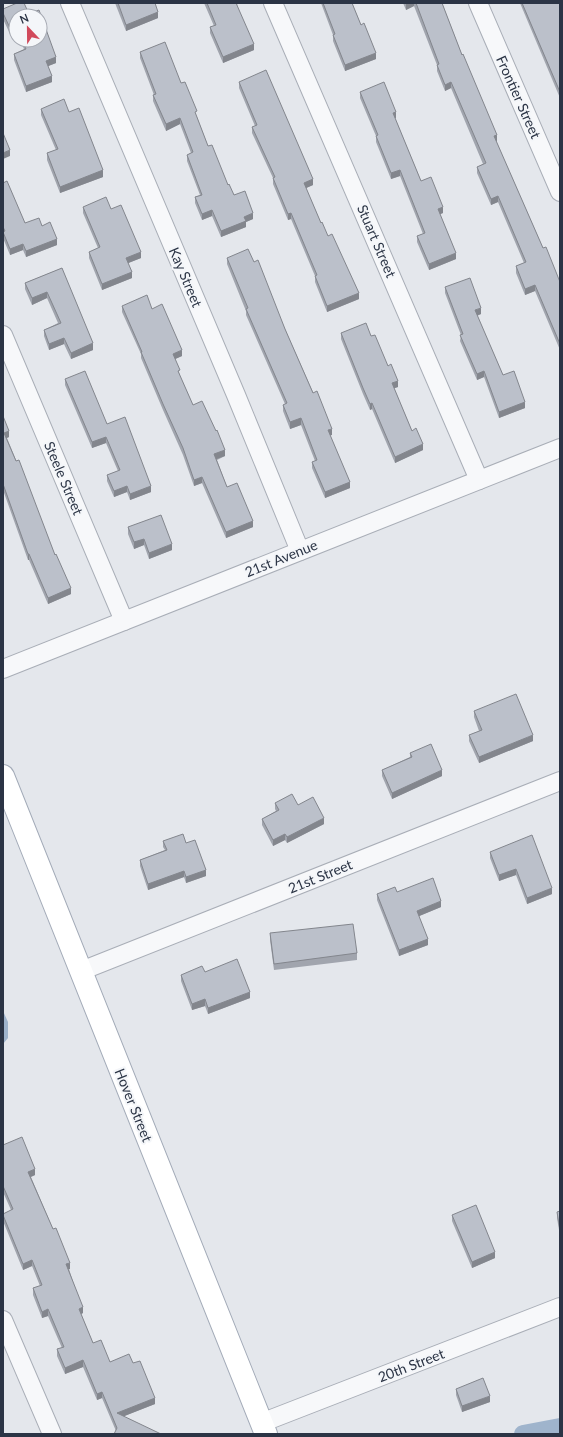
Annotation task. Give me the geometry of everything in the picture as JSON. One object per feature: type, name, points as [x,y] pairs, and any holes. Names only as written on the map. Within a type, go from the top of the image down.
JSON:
[{"type":"main road","name":"Hover Street","points":[[3,776],[263,1429]]},
{"type":"street","name":"Kay Street","points":[[70,3],[233,387],[300,551]]},
{"type":"street","name":"Stuart Street","points":[[273,3],[479,480]]},
{"type":"street","name":"Frontier Street","points":[[478,3],[560,192]]},
{"type":"street","name":"Steele Street","points":[[3,336],[124,621]]},
{"type":"street","name":"21st Avenue","points":[[3,669],[560,448]]},
{"type":"street","name":"21st Street","points":[[81,971],[560,781]]},
{"type":"street","name":"20th Street","points":[[263,1429],[560,1307]]},
{"type":"street","points":[[3,1320],[52,1434]]},
{"type":"water","points":[[3,1011],[8,1022],[8,1038],[3,1044]]},
{"type":"building","points":[[17,3],[24,3],[26,8],[8,8],[8,24],[3,13],[3,9]]},
{"type":"building","points":[[118,3],[155,3],[158,12],[126,25]]},
{"type":"building","points":[[207,3],[236,3],[254,44],[223,57],[210,27],[216,25]]},
{"type":"building","points":[[323,3],[352,3],[361,25],[364,23],[376,53],[345,65],[333,35],[335,34]]},
{"type":"building","points":[[416,3],[442,3],[462,55],[463,54],[497,135],[494,136],[543,248],[546,247],[560,282],[560,344],[535,285],[525,289],[516,266],[526,262],[498,196],[491,199],[477,167],[486,163],[451,82],[445,85],[437,65],[439,64]]},
{"type":"building","points":[[522,3],[560,3],[560,92]]},
{"type":"building","points":[[48,35],[56,57],[46,61],[52,76],[26,86],[14,54],[26,49],[48,48]]},
{"type":"building","points":[[165,42],[181,83],[185,82],[197,111],[195,112],[208,146],[212,145],[228,185],[229,184],[234,195],[245,191],[253,213],[244,217],[246,221],[221,231],[212,210],[202,214],[195,197],[202,195],[187,155],[193,152],[180,118],[166,124],[153,95],[156,94],[140,52]]},
{"type":"building","points":[[266,70],[313,179],[304,183],[321,223],[322,222],[328,236],[332,234],[359,293],[327,306],[315,276],[317,275],[291,213],[288,214],[273,178],[275,177],[252,127],[257,125],[239,82]]},
{"type":"building","points":[[384,82],[396,112],[393,113],[421,181],[431,177],[443,207],[438,209],[456,253],[429,264],[417,236],[425,233],[400,170],[391,173],[376,136],[378,135],[360,92]]},
{"type":"building","points":[[64,99],[69,112],[79,108],[103,170],[60,187],[47,153],[58,149],[41,109]]},
{"type":"building","points":[[3,133],[10,150],[3,153]]},
{"type":"building","points":[[7,181],[25,223],[39,218],[42,226],[50,222],[57,239],[26,251],[23,244],[10,249],[3,232],[5,231],[3,227],[3,183]]},
{"type":"building","points":[[106,197],[111,209],[121,205],[141,252],[126,258],[132,272],[102,284],[89,252],[100,247],[83,207]]},
{"type":"building","points":[[248,249],[254,262],[258,260],[285,329],[313,393],[317,391],[332,429],[328,430],[350,482],[325,492],[312,462],[317,460],[301,418],[290,422],[283,405],[287,403],[246,309],[248,308],[227,258]]},
{"type":"building","points":[[62,268],[93,343],[71,353],[64,338],[49,344],[44,330],[61,323],[47,292],[32,298],[25,283]]},
{"type":"building","points":[[470,278],[481,308],[475,310],[503,375],[514,371],[525,402],[499,412],[484,371],[477,374],[460,335],[463,334],[445,287]]},
{"type":"building","points":[[147,295],[152,309],[162,304],[182,350],[173,354],[180,370],[178,371],[193,405],[202,401],[216,431],[217,430],[225,450],[214,454],[227,487],[237,483],[253,521],[226,532],[202,477],[194,480],[183,448],[122,306]]},
{"type":"building","points":[[366,323],[371,336],[375,335],[388,366],[391,364],[398,381],[392,383],[412,431],[416,428],[423,444],[395,457],[372,403],[370,404],[363,388],[341,333]]},
{"type":"building","points":[[85,371],[107,424],[125,417],[151,486],[130,494],[127,486],[114,491],[107,475],[120,470],[106,437],[92,442],[65,379]]},
{"type":"building","points":[[3,416],[9,431],[4,433],[16,461],[19,460],[55,555],[56,554],[71,588],[48,598],[28,554],[3,484]]},
{"type":"building","points":[[161,515],[172,544],[149,553],[144,539],[134,542],[128,527]]},
{"type":"building","points":[[516,694],[533,735],[479,757],[469,735],[482,730],[474,711]]},
{"type":"building","points":[[431,744],[442,770],[392,793],[382,770],[412,757],[410,753]]},
{"type":"building","points":[[292,794],[298,805],[313,797],[324,818],[287,837],[285,834],[273,840],[262,819],[279,810],[275,803]]},
{"type":"building","points":[[183,834],[186,843],[195,840],[206,870],[186,877],[184,871],[148,884],[140,860],[167,850],[163,841]]},
{"type":"building","points":[[532,835],[552,888],[527,898],[516,869],[499,875],[490,852]]},
{"type":"building","points":[[433,878],[441,901],[417,911],[428,939],[399,950],[377,894],[395,887],[397,892]]},
{"type":"building","points":[[353,924],[357,953],[274,964],[270,933]]},
{"type":"building","points":[[237,959],[250,992],[208,1008],[205,999],[192,1004],[181,975],[202,966],[205,972]]},
{"type":"building","points":[[22,1137],[35,1169],[28,1172],[53,1229],[56,1228],[70,1263],[66,1264],[83,1307],[79,1309],[93,1343],[101,1340],[110,1362],[129,1354],[133,1363],[140,1361],[155,1398],[117,1413],[161,1434],[114,1434],[117,1428],[102,1392],[97,1394],[83,1360],[65,1368],[57,1349],[64,1347],[48,1309],[42,1312],[33,1288],[42,1285],[32,1260],[23,1264],[3,1215],[13,1209],[3,1186],[3,1145]]},
{"type":"building","points":[[476,1205],[495,1252],[472,1262],[452,1215]]},
{"type":"building","points":[[560,1211],[560,1230],[557,1212]]},
{"type":"building","points":[[483,1378],[490,1396],[462,1406],[456,1389]]},
{"type":"waterway","points":[[523,1434],[560,1427]]}]
